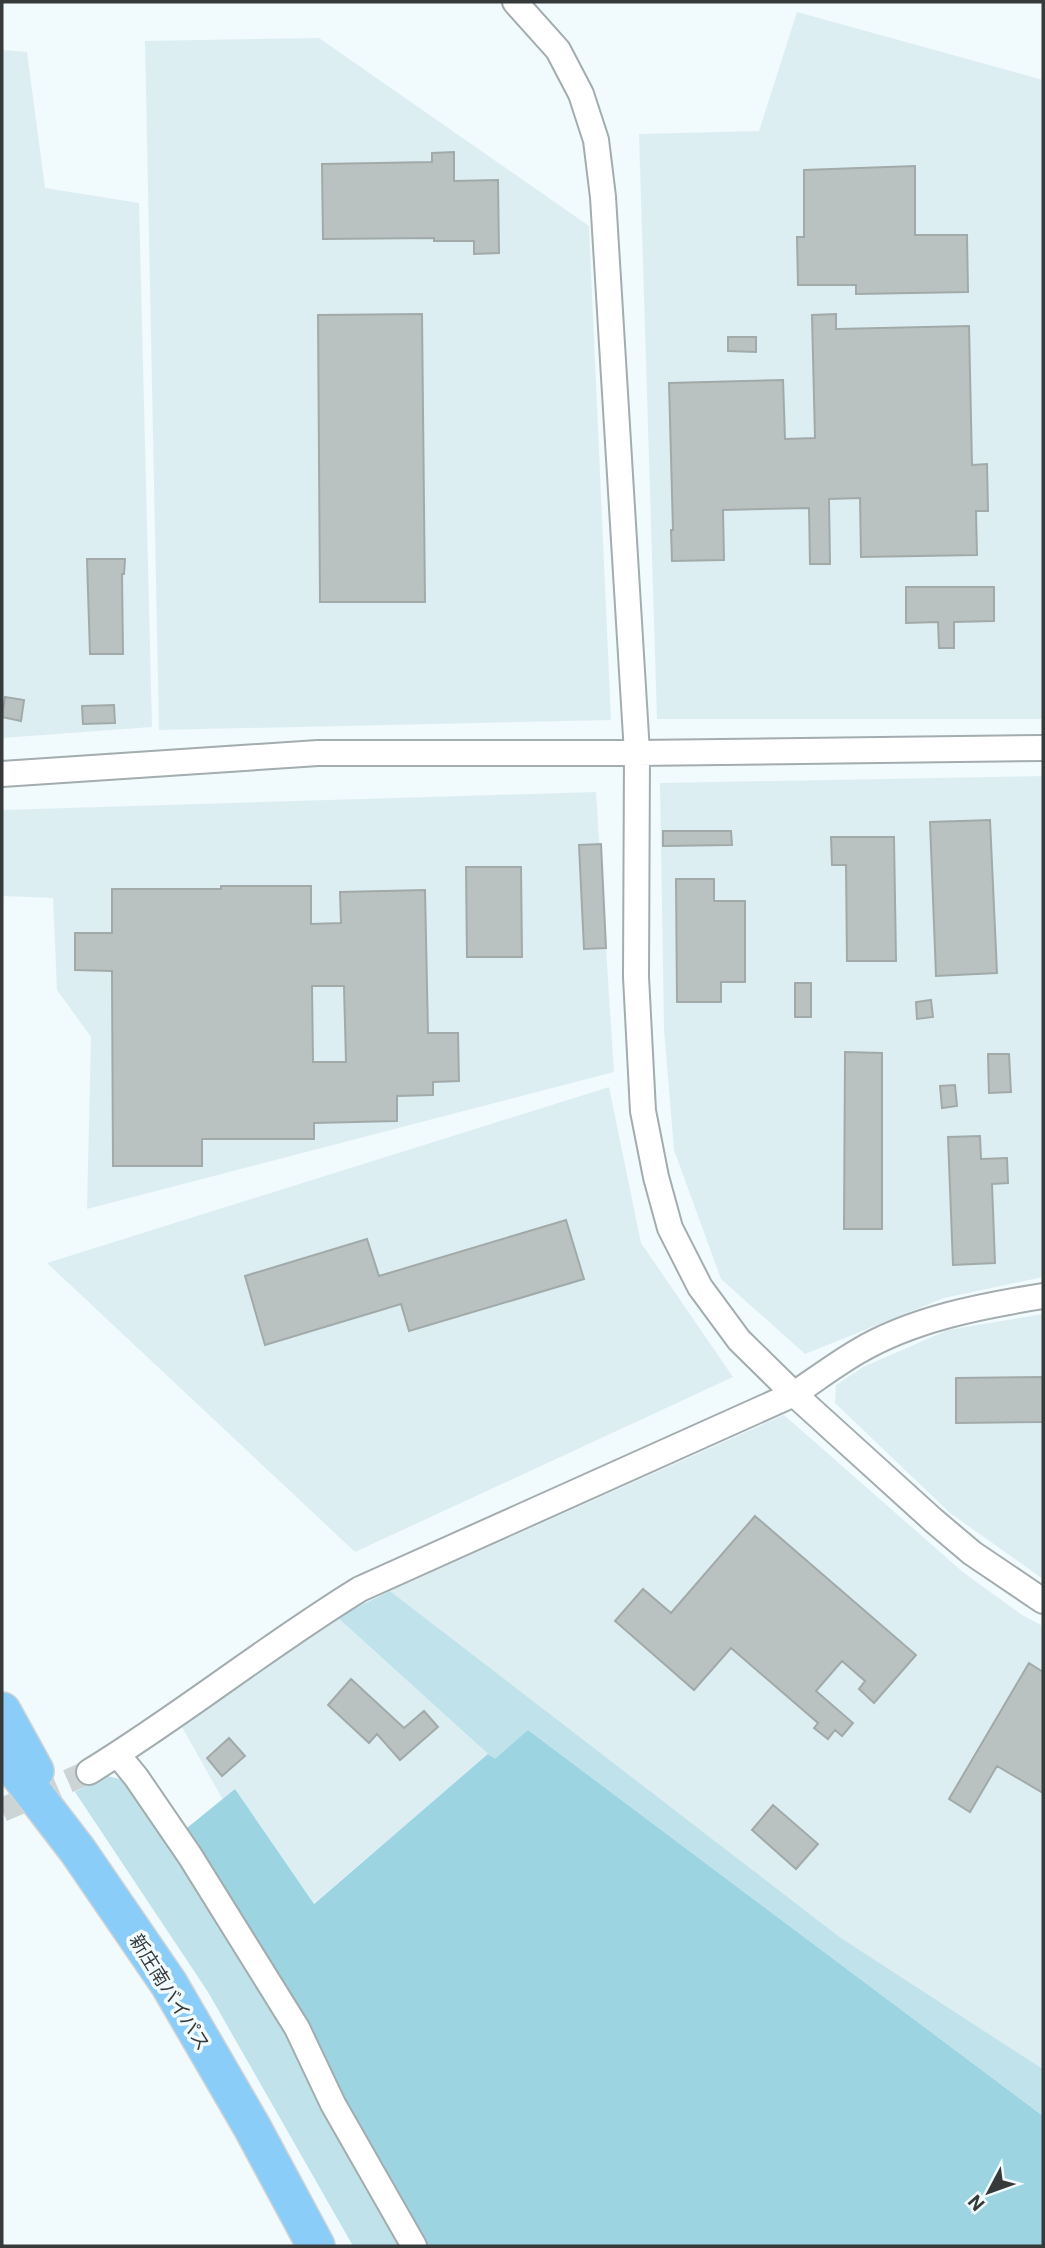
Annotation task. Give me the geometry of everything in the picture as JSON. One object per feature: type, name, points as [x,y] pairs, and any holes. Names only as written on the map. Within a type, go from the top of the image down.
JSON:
[{"type":"highway","points":[[2,1711],[78,1851]]},
{"type":"highway","name":"新庄南バイパス","points":[[2,1752],[78,1851],[169,1984],[252,2127],[309,2244]]},
{"type":"street","points":[[515,2],[558,50],[581,94],[596,140],[603,197],[637,753],[636,977],[643,1111],[656,1177],[670,1228],[701,1287],[739,1340],[794,1394],[972,1553],[1043,1601]]},
{"type":"street","points":[[2,774],[318,753],[637,753],[1043,748]]},
{"type":"street","points":[[89,1772],[118,1755],[360,1589],[794,1394],[859,1351],[917,1325],[976,1307],[1043,1296]]},
{"type":"street","points":[[118,1755],[190,1856],[297,2028],[333,2104],[414,2246]]},
{"type":"shaded area","points":[[797,12],[1043,80],[1043,719],[657,719],[639,134],[759,131]]},
{"type":"shaded area","points":[[319,38],[589,226],[611,720],[159,730],[145,41]]},
{"type":"shaded area","points":[[2,50],[27,52],[45,188],[139,203],[152,727],[2,738]]},
{"type":"shaded area","points":[[1043,776],[1043,1277],[944,1298],[805,1354],[721,1279],[674,1150],[664,1029],[660,783]]},
{"type":"shaded area","points":[[596,792],[614,1072],[87,1209],[91,1037],[57,990],[53,898],[2,896],[2,810]]},
{"type":"shaded area","points":[[609,1087],[641,1243],[733,1377],[355,1552],[47,1263]]},
{"type":"shaded area","points":[[1043,1314],[1043,1579],[950,1513],[835,1403],[836,1385],[863,1367],[948,1330]]},
{"type":"shaded area","points":[[784,1415],[964,1573],[1022,1615],[1043,1626],[1043,2069],[841,1938],[390,1591]]},
{"type":"shaded area","points":[[390,1591],[841,1938],[1043,2069],[1043,2116],[528,1730],[495,1760],[337,1617]]},
{"type":"shaded area","points":[[337,1617],[489,1754],[313,1904],[235,1789],[223,1800],[182,1727]]},
{"type":"shaded area","points":[[528,1730],[1043,2116],[1043,2246],[424,2246],[182,1832],[235,1789],[314,1904],[488,1754],[495,1759]]},
{"type":"shaded area","points":[[107,1776],[125,1780],[286,2023],[405,2246],[353,2246],[208,1992],[75,1792]]},
{"type":"building","points":[[454,152],[454,181],[498,180],[499,253],[474,254],[474,241],[434,241],[434,238],[323,239],[322,164],[432,162],[432,153]]},
{"type":"building","points":[[915,166],[915,235],[967,235],[968,292],[856,294],[856,285],[798,285],[797,237],[804,237],[804,170]]},
{"type":"building","points":[[422,314],[425,602],[320,602],[318,315]]},
{"type":"building","points":[[836,314],[836,329],[969,326],[972,465],[987,464],[988,511],[976,511],[977,555],[861,557],[860,498],[829,499],[830,564],[810,564],[809,508],[723,510],[724,560],[672,561],[669,383],[783,380],[785,439],[815,438],[812,315]]},
{"type":"building","points":[[728,337],[756,337],[756,352],[728,351]]},
{"type":"building","points":[[87,559],[125,559],[122,574],[123,654],[90,654]]},
{"type":"building","points":[[906,587],[994,587],[994,621],[954,622],[954,648],[939,648],[938,622],[906,623]]},
{"type":"building","points":[[5,697],[24,700],[21,721],[2,717]]},
{"type":"building","points":[[114,705],[115,723],[83,724],[82,706]]},
{"type":"building","points":[[990,820],[997,973],[936,976],[930,822]]},
{"type":"building","points":[[663,831],[731,831],[732,845],[663,846]]},
{"type":"building","points":[[831,837],[894,837],[896,961],[847,961],[846,865],[832,865]]},
{"type":"building","points":[[601,844],[606,948],[584,949],[579,845]]},
{"type":"building","points":[[466,867],[521,867],[522,957],[467,957]]},
{"type":"building","points":[[676,879],[714,879],[714,901],[745,901],[745,982],[721,982],[721,1002],[677,1002]]},
{"type":"building","points":[[221,886],[311,886],[311,924],[341,923],[340,892],[425,890],[428,1033],[458,1033],[459,1081],[433,1082],[433,1095],[397,1096],[397,1121],[314,1123],[314,1139],[202,1139],[202,1166],[113,1166],[112,971],[75,970],[75,933],[112,933],[112,889],[221,889]],"holes":[[[312,986],[344,986],[346,1062],[313,1062]]]},
{"type":"building","points":[[795,983],[811,983],[811,1017],[795,1017]]},
{"type":"building","points":[[931,1000],[933,1017],[917,1019],[916,1002]]},
{"type":"building","points":[[845,1052],[882,1053],[882,1229],[844,1229]]},
{"type":"building","points":[[988,1054],[1009,1054],[1011,1092],[989,1093]]},
{"type":"building","points":[[955,1085],[957,1106],[942,1108],[940,1086]]},
{"type":"building","points":[[980,1136],[981,1159],[1007,1158],[1008,1183],[992,1184],[995,1263],[953,1265],[948,1137]]},
{"type":"building","points":[[566,1220],[584,1279],[409,1331],[401,1304],[265,1345],[245,1276],[367,1239],[379,1276]]},
{"type":"building","points":[[1043,1377],[1043,1422],[956,1423],[956,1378]]},
{"type":"building","points":[[755,1516],[916,1655],[874,1703],[859,1689],[865,1681],[842,1661],[816,1691],[853,1723],[842,1736],[835,1730],[828,1739],[814,1728],[818,1723],[731,1648],[694,1690],[615,1621],[643,1589],[671,1613]]},
{"type":"building","points":[[1029,1663],[1043,1672],[1043,1793],[997,1766],[970,1812],[949,1799]]},
{"type":"building","points":[[351,1679],[404,1728],[424,1711],[438,1727],[400,1760],[377,1734],[369,1743],[328,1705]]},
{"type":"building","points":[[229,1738],[245,1756],[222,1776],[207,1758]]},
{"type":"building","points":[[773,1805],[818,1844],[796,1869],[752,1830]]},
{"type":"tunnel","points":[[2,1810],[89,1772]]}]
